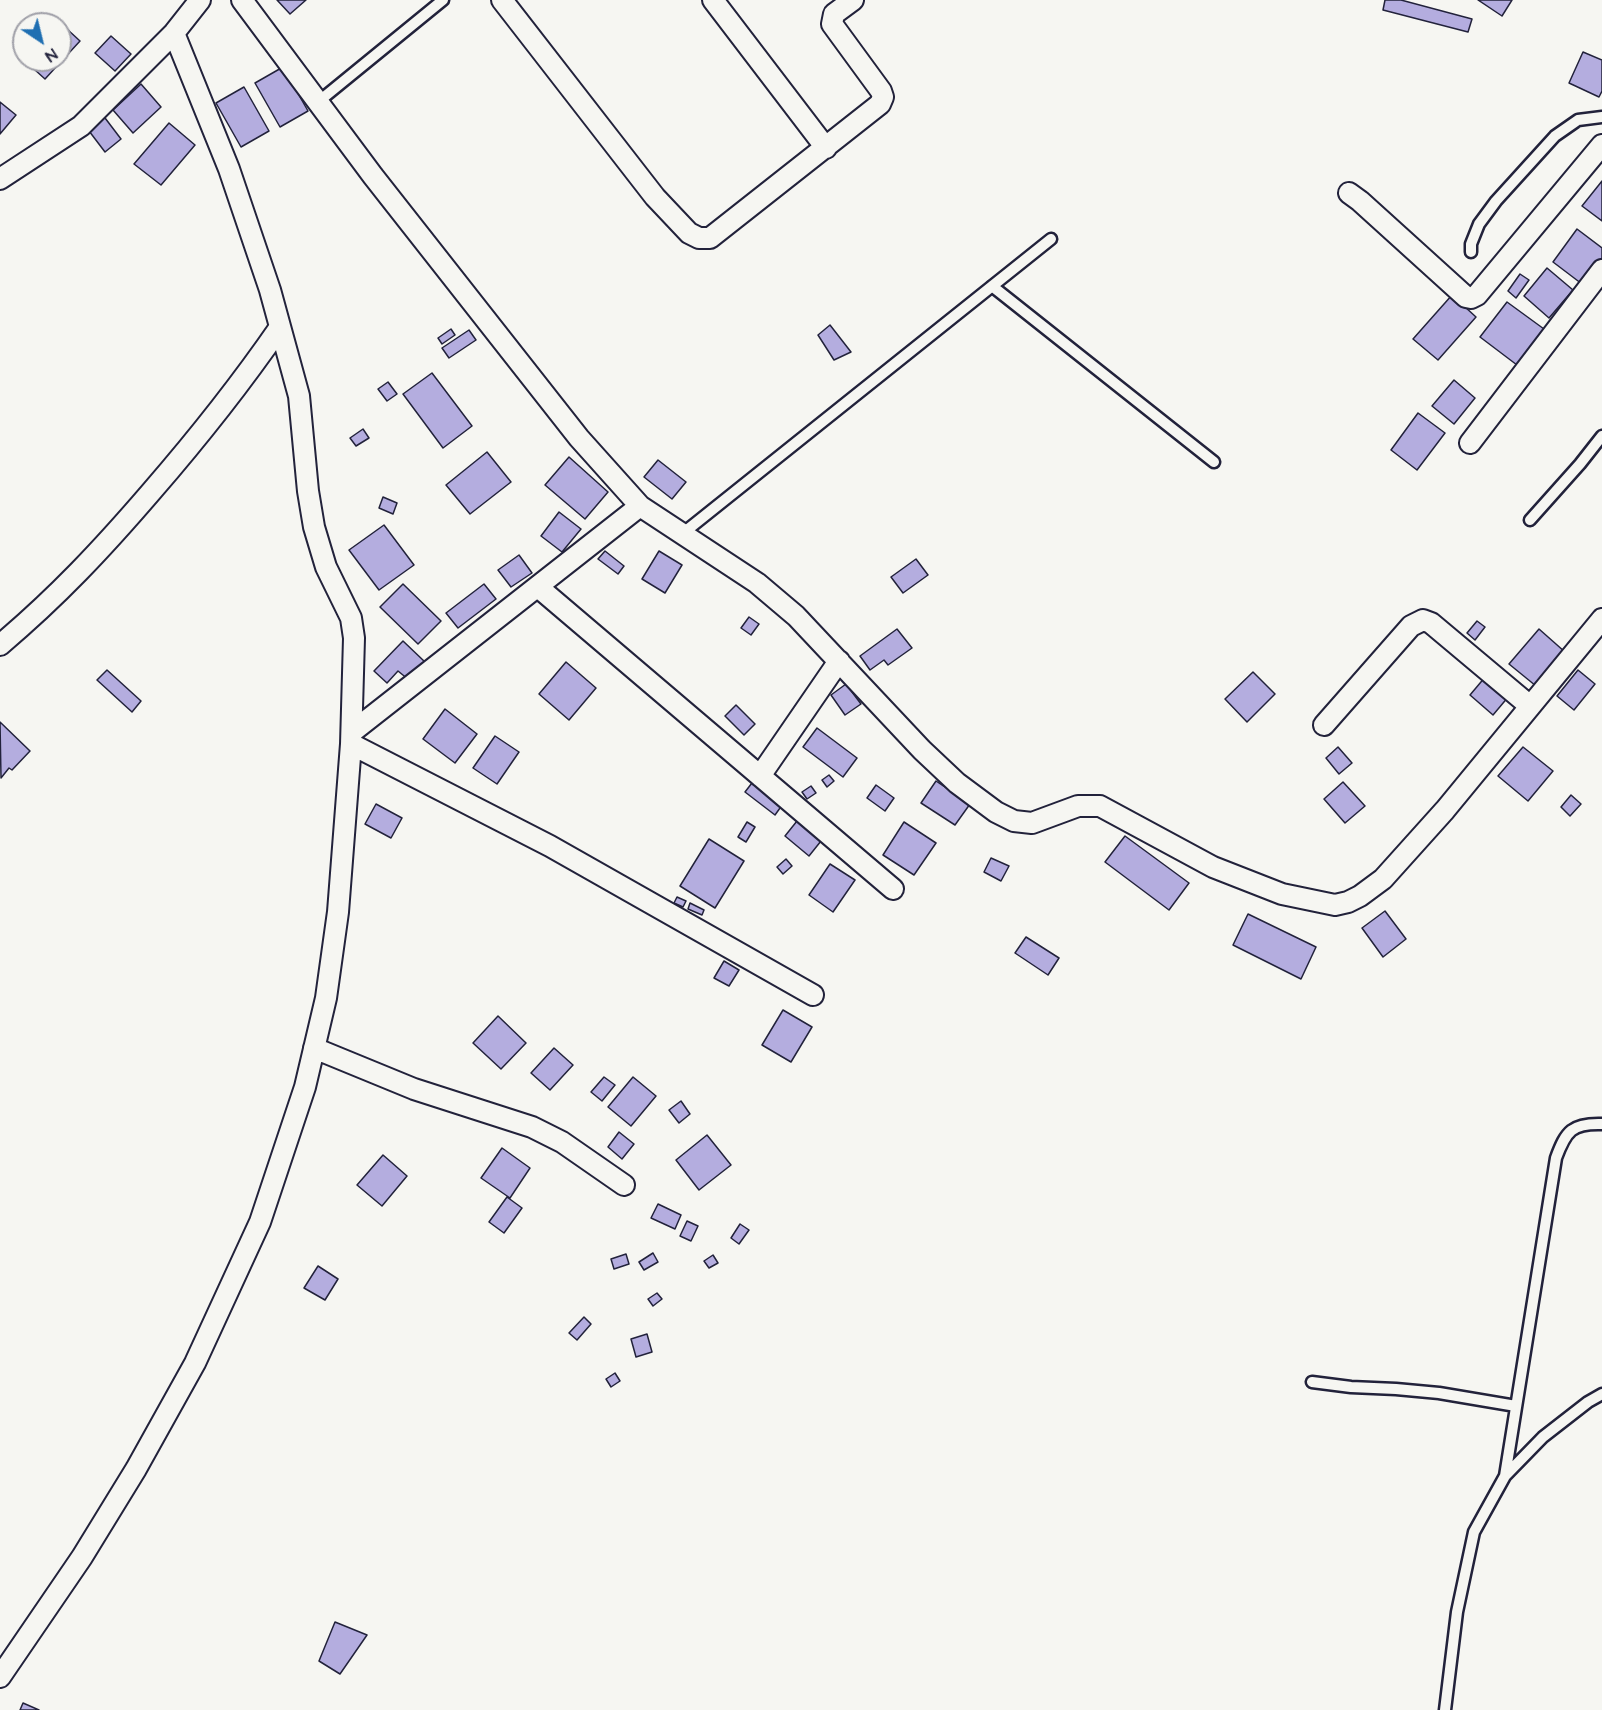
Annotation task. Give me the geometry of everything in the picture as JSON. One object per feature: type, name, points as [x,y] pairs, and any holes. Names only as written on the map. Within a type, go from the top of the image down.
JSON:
[{"type":"street","points":[[1,177],[81,126],[174,33],[200,0]]},
{"type":"street","points":[[243,0],[373,176],[572,429],[640,506],[757,583],[796,616],[922,750],[957,783],[996,812],[1014,821],[1032,823],[1078,806],[1100,806],[1213,867],[1282,894],[1335,904],[1354,899],[1383,879],[1445,810],[1602,619]]},
{"type":"street","points":[[501,0],[655,197],[681,226],[699,238],[716,236],[876,109],[883,97],[881,91],[832,24],[834,14],[853,0]]},
{"type":"street","points":[[712,0],[826,148]]},
{"type":"street","points":[[0,1677],[82,1557],[136,1469],[195,1363],[260,1222],[305,1087],[326,998],[338,912],[351,738],[354,638],[351,618],[326,567],[314,527],[298,396],[270,290],[228,169],[174,33]]},
{"type":"street","points":[[1349,193],[1466,297],[1471,298],[1477,295],[1602,145]]},
{"type":"street","points":[[1470,443],[1602,270]]},
{"type":"street","points":[[0,645],[72,581],[94,558],[208,426],[280,327]]},
{"type":"street","points":[[351,738],[640,506]]},
{"type":"street","points":[[538,587],[893,889]]},
{"type":"street","points":[[1324,724],[1411,626],[1423,620],[1431,623],[1530,706]]},
{"type":"street","points":[[760,776],[839,661]]},
{"type":"street","points":[[351,738],[550,846],[813,995]]},
{"type":"street","points":[[314,1048],[414,1089],[532,1127],[562,1142],[624,1185]]},
{"type":"lane","points":[[318,102],[443,0]]},
{"type":"lane","points":[[1471,252],[1471,244],[1479,224],[1496,201],[1555,136],[1578,120],[1602,117]]},
{"type":"lane","points":[[682,534],[1051,239]]},
{"type":"lane","points":[[992,286],[1214,462]]},
{"type":"lane","points":[[1530,520],[1602,436]]},
{"type":"lane","points":[[1505,1476],[1556,1158],[1563,1140],[1573,1128],[1585,1123],[1602,1124]]},
{"type":"lane","points":[[1311,1382],[1439,1393],[1516,1406]]},
{"type":"lane","points":[[1445,1710],[1457,1612],[1474,1532],[1505,1476],[1543,1437],[1602,1394]]},
{"type":"building","points":[[277,0],[306,0],[290,14]]},
{"type":"building","points":[[1385,0],[1401,0],[1472,19],[1468,32],[1383,10]]},
{"type":"building","points":[[1478,0],[1512,0],[1502,16]]},
{"type":"building","points":[[72,34],[80,41],[72,50]]},
{"type":"building","points":[[111,36],[131,54],[115,71],[95,53]]},
{"type":"building","points":[[1583,52],[1602,60],[1602,91],[1599,97],[1569,83]]},
{"type":"building","points":[[283,67],[308,111],[280,127],[255,83]]},
{"type":"building","points":[[37,72],[51,72],[45,79]]},
{"type":"building","points":[[141,84],[161,107],[133,133],[113,110]]},
{"type":"building","points":[[244,87],[269,131],[241,147],[216,103]]},
{"type":"building","points":[[0,102],[16,115],[0,134]]},
{"type":"building","points":[[102,114],[121,139],[105,152],[86,127]]},
{"type":"building","points":[[169,123],[195,145],[161,185],[134,164]]},
{"type":"building","points":[[1602,181],[1602,221],[1582,206]]},
{"type":"building","points":[[1577,229],[1602,248],[1602,258],[1582,284],[1553,262]]},
{"type":"building","points":[[1547,268],[1573,290],[1549,318],[1524,296]]},
{"type":"building","points":[[1520,274],[1529,280],[1516,298],[1508,291]]},
{"type":"building","points":[[1452,295],[1476,317],[1438,360],[1413,339]]},
{"type":"building","points":[[1507,302],[1544,329],[1517,365],[1480,337]]},
{"type":"building","points":[[830,325],[851,352],[834,360],[818,335]]},
{"type":"building","points":[[451,329],[455,335],[442,344],[438,338]]},
{"type":"building","points":[[469,330],[476,340],[449,358],[442,348]]},
{"type":"building","points":[[432,373],[472,426],[443,448],[403,394]]},
{"type":"building","points":[[1454,380],[1475,398],[1454,424],[1432,406]]},
{"type":"building","points":[[388,382],[397,394],[387,401],[378,389]]},
{"type":"building","points":[[1418,413],[1445,433],[1417,470],[1391,450]]},
{"type":"building","points":[[363,429],[369,438],[356,446],[350,438]]},
{"type":"building","points":[[487,452],[511,482],[470,514],[446,485]]},
{"type":"building","points":[[569,457],[608,492],[585,519],[545,485]]},
{"type":"building","points":[[658,460],[686,482],[672,499],[644,477]]},
{"type":"building","points":[[383,497],[397,503],[393,514],[379,508]]},
{"type":"building","points":[[559,512],[581,529],[562,552],[541,536]]},
{"type":"building","points":[[384,525],[414,565],[379,590],[349,550]]},
{"type":"building","points":[[605,551],[624,566],[618,574],[598,559]]},
{"type":"building","points":[[659,551],[682,565],[665,593],[642,579]]},
{"type":"building","points":[[519,555],[532,573],[511,587],[498,570]]},
{"type":"building","points":[[916,559],[928,575],[903,593],[891,577]]},
{"type":"building","points":[[403,584],[441,621],[418,644],[380,607]]},
{"type":"building","points":[[484,584],[496,599],[458,628],[446,613]]},
{"type":"building","points":[[749,617],[759,624],[751,635],[741,628]]},
{"type":"building","points":[[1477,621],[1485,627],[1475,640],[1467,633]]},
{"type":"building","points":[[897,629],[912,648],[888,665],[884,660],[870,670],[860,656]]},
{"type":"building","points":[[1539,629],[1565,652],[1536,686],[1509,664]]},
{"type":"building","points":[[403,641],[425,662],[409,680],[398,671],[387,683],[374,671]]},
{"type":"building","points":[[566,662],[596,688],[569,720],[539,694]]},
{"type":"building","points":[[107,670],[141,701],[132,712],[97,680]]},
{"type":"building","points":[[1578,670],[1595,684],[1574,710],[1557,696]]},
{"type":"building","points":[[1253,672],[1275,694],[1247,722],[1225,699]]},
{"type":"building","points":[[1486,676],[1509,696],[1493,715],[1470,695]]},
{"type":"building","points":[[846,684],[861,704],[845,715],[831,695]]},
{"type":"building","points":[[736,705],[755,724],[744,735],[725,716]]},
{"type":"building","points":[[445,709],[477,734],[455,763],[423,739]]},
{"type":"building","points":[[0,722],[30,751],[12,770],[9,768],[1,778]]},
{"type":"building","points":[[817,728],[857,758],[843,777],[803,747]]},
{"type":"building","points":[[495,736],[519,752],[497,784],[473,768]]},
{"type":"building","points":[[1338,747],[1352,763],[1339,774],[1326,758]]},
{"type":"building","points":[[1523,747],[1553,771],[1528,801],[1498,776]]},
{"type":"building","points":[[829,775],[834,781],[827,787],[822,780]]},
{"type":"building","points":[[755,779],[785,801],[775,815],[745,792]]},
{"type":"building","points":[[936,781],[970,804],[955,825],[921,803]]},
{"type":"building","points":[[1343,782],[1365,806],[1345,823],[1324,799]]},
{"type":"building","points":[[876,785],[894,798],[885,811],[867,798]]},
{"type":"building","points":[[811,786],[816,793],[807,799],[802,792]]},
{"type":"building","points":[[1571,795],[1581,804],[1570,816],[1561,807]]},
{"type":"building","points":[[376,804],[402,818],[391,838],[365,824]]},
{"type":"building","points":[[801,816],[825,836],[809,856],[785,836]]},
{"type":"building","points":[[747,822],[755,827],[746,842],[738,837]]},
{"type":"building","points":[[904,822],[936,843],[914,875],[883,855]]},
{"type":"building","points":[[1125,836],[1189,883],[1169,910],[1105,862]]},
{"type":"building","points":[[709,839],[744,861],[715,908],[680,886]]},
{"type":"building","points":[[991,858],[1009,866],[1001,881],[984,872]]},
{"type":"building","points":[[786,859],[792,866],[783,874],[777,867]]},
{"type":"building","points":[[830,864],[855,880],[833,912],[809,895]]},
{"type":"building","points":[[677,897],[686,901],[683,907],[674,903]]},
{"type":"building","points":[[690,903],[704,910],[702,915],[688,909]]},
{"type":"building","points":[[1385,911],[1406,939],[1383,957],[1362,928]]},
{"type":"building","points":[[1248,914],[1316,947],[1301,979],[1233,945]]},
{"type":"building","points":[[1026,937],[1059,958],[1048,975],[1015,953]]},
{"type":"building","points":[[724,961],[739,970],[729,986],[714,978]]},
{"type":"building","points":[[783,1010],[812,1027],[791,1062],[762,1045]]},
{"type":"building","points":[[498,1016],[526,1043],[501,1069],[473,1043]]},
{"type":"building","points":[[554,1048],[573,1065],[550,1090],[531,1073]]},
{"type":"building","points":[[604,1077],[615,1085],[602,1101],[591,1092]]},
{"type":"building","points":[[633,1077],[656,1096],[631,1126],[608,1107]]},
{"type":"building","points":[[681,1101],[690,1114],[679,1123],[669,1110]]},
{"type":"building","points":[[619,1132],[634,1144],[622,1159],[608,1147]]},
{"type":"building","points":[[707,1135],[731,1165],[699,1190],[676,1160]]},
{"type":"building","points":[[502,1148],[530,1168],[510,1198],[481,1178]]},
{"type":"building","points":[[383,1155],[407,1176],[382,1206],[357,1185]]},
{"type":"building","points":[[507,1197],[522,1208],[504,1233],[489,1222]]},
{"type":"building","points":[[658,1204],[681,1215],[675,1229],[651,1218]]},
{"type":"building","points":[[687,1221],[698,1226],[691,1241],[680,1236]]},
{"type":"building","points":[[740,1224],[749,1230],[739,1244],[731,1238]]},
{"type":"building","points":[[653,1253],[658,1262],[644,1270],[639,1262]]},
{"type":"building","points":[[626,1254],[629,1264],[614,1269],[611,1259]]},
{"type":"building","points":[[713,1255],[718,1263],[709,1268],[704,1261]]},
{"type":"building","points":[[318,1266],[338,1279],[325,1300],[304,1288]]},
{"type":"building","points":[[657,1293],[662,1299],[653,1306],[648,1299]]},
{"type":"building","points":[[584,1317],[591,1324],[577,1340],[569,1333]]},
{"type":"building","points":[[647,1334],[652,1352],[636,1357],[631,1339]]},
{"type":"building","points":[[615,1373],[620,1381],[611,1387],[606,1379]]},
{"type":"building","points":[[335,1622],[367,1635],[340,1674],[319,1661]]},
{"type":"building","points":[[23,1703],[39,1710],[20,1710]]}]
